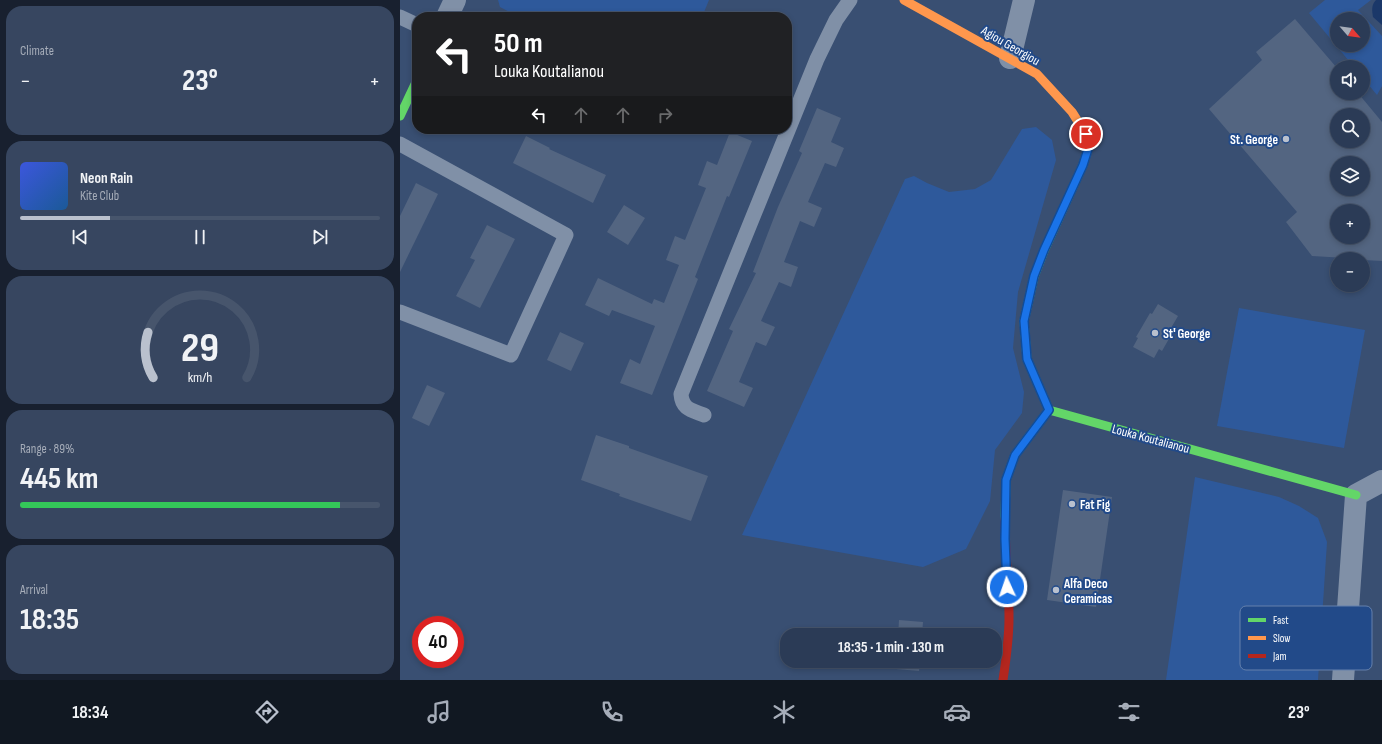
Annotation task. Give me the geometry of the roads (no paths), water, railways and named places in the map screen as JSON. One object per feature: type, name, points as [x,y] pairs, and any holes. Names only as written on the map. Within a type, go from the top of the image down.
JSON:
[{"type":"street","points":[[449,12],[455,0]]},
{"type":"street","name":"Agiou Georgiou","points":[[904,0],[1037,74],[1072,112],[1086,134],[1088,149],[1083,165],[1044,250],[1034,276],[1024,321],[1027,359],[1049,410]]},
{"type":"street","points":[[1010,58],[1024,0]]},
{"type":"street","points":[[400,116],[412,91]]},
{"type":"street","points":[[1003,680],[1007,652],[1009,619],[1005,539],[1006,480],[1015,455],[1049,410]]},
{"type":"street","name":"Louka Koutalianou","points":[[1049,410],[1356,495]]},
{"type":"street","points":[[1348,606],[1356,495],[1382,481]]},
{"type":"street","points":[[1343,680],[1344,670]]},
{"type":"lane","points":[[792,119],[814,65],[836,20],[850,0]]},
{"type":"lane","points":[[400,17],[412,23]]},
{"type":"lane","points":[[704,415],[688,409],[682,402],[681,394],[786,134]]},
{"type":"lane","points":[[400,144],[566,235],[511,355],[400,312]]},
{"type":"place","name":"St. George","points":[[1286,139]]},
{"type":"place","name":"St' George","points":[[1155,333]]},
{"type":"place","name":"Fat Fig","points":[[1072,504]]},
{"type":"place","name":"Alfa Deco Ceramicas","points":[[1056,590]]}]
